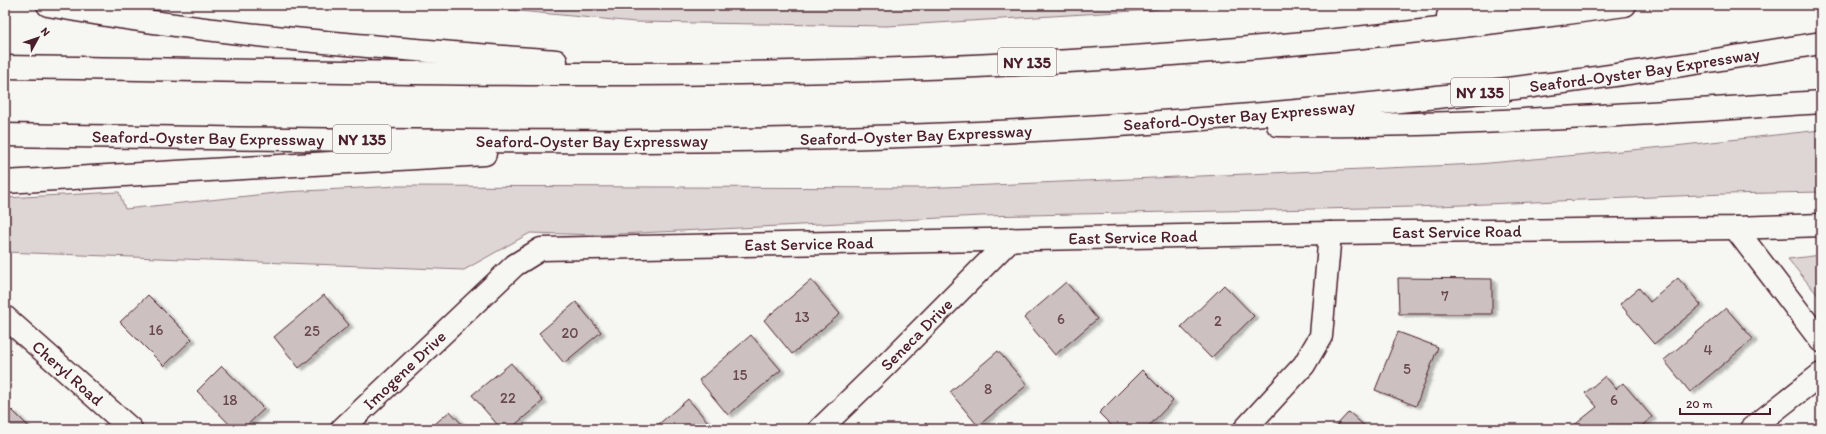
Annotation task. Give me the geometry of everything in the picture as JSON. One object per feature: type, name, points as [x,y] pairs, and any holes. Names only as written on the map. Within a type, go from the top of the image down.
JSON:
[{"type":"main road","points":[[48,5],[116,18],[261,35],[384,47],[717,73]]},
{"type":"main road","points":[[1336,40],[1496,5]]},
{"type":"main road","name":"NY 135","points":[[5,67],[512,74],[717,73],[935,68],[1132,56],[1336,40],[1534,18],[1625,5]]},
{"type":"main road","name":"Seaford-Oyster Bay Expressway","points":[[5,135],[513,141],[718,140],[930,135],[1137,123],[1342,107],[1543,85],[1821,43]]},
{"type":"main road","points":[[1137,123],[1324,126],[1518,122],[1821,102]]},
{"type":"main road","points":[[5,182],[718,140]]},
{"type":"main road","name":"East Service Road","points":[[467,311],[515,265],[541,249],[1330,233],[1735,228],[1821,225]]},
{"type":"main road","points":[[1735,228],[1821,341]]},
{"type":"main road","points":[[1245,429],[1304,365],[1320,336],[1330,233]]},
{"type":"main road","name":"Seneca Drive","points":[[820,429],[1011,239]]},
{"type":"main road","name":"Imogene Drive","points":[[342,429],[467,311]]},
{"type":"main road","name":"Cheryl Road","points":[[5,317],[131,429]]},
{"type":"main road","points":[[1751,429],[1821,374]]},
{"type":"shaded area","points":[[397,5],[1187,5],[1151,10],[887,26],[635,22],[487,8]]},
{"type":"shaded area","points":[[1821,130],[1821,192],[1725,194],[1414,207],[981,216],[599,235],[530,233],[464,270],[5,252],[5,198],[119,192],[125,209],[285,192],[398,186],[922,188],[1479,164],[1675,146]]},
{"type":"shaded area","points":[[1821,255],[1821,299],[1788,259]]},
{"type":"building","points":[[1398,278],[1492,279],[1492,314],[1399,314]]},
{"type":"building","points":[[1678,278],[1701,305],[1654,344],[1620,304],[1639,288],[1650,302]]},
{"type":"building","points":[[811,280],[840,314],[792,354],[764,320]]},
{"type":"building","points":[[1066,282],[1097,319],[1055,355],[1024,318]]},
{"type":"building","points":[[1224,285],[1254,316],[1211,358],[1181,327]]},
{"type":"building","points":[[148,295],[192,339],[164,366],[120,322]]},
{"type":"building","points":[[324,295],[349,325],[299,368],[274,337]]},
{"type":"building","points":[[576,302],[601,332],[564,363],[539,333]]},
{"type":"building","points":[[1726,308],[1753,339],[1690,392],[1664,360]]},
{"type":"building","points":[[1398,332],[1438,347],[1416,406],[1375,390]]},
{"type":"building","points":[[751,335],[781,370],[728,415],[699,380]]},
{"type":"building","points":[[998,351],[1027,385],[978,426],[950,392]]},
{"type":"building","points":[[511,363],[543,401],[510,429],[501,429],[472,395]]},
{"type":"building","points":[[222,366],[264,409],[243,429],[234,429],[197,391]]},
{"type":"building","points":[[1142,370],[1173,401],[1146,429],[1115,429],[1099,413]]},
{"type":"building","points":[[1605,376],[1616,389],[1623,383],[1652,417],[1638,429],[1574,429],[1572,427],[1597,407],[1585,393]]},
{"type":"building","points":[[688,399],[714,429],[653,429]]},
{"type":"building","points":[[12,410],[31,429],[5,429],[5,417]]},
{"type":"building","points":[[450,411],[466,429],[429,429]]},
{"type":"building","points":[[1349,412],[1368,429],[1333,429]]},
{"type":"building","points":[[925,423],[931,429],[918,429]]}]
